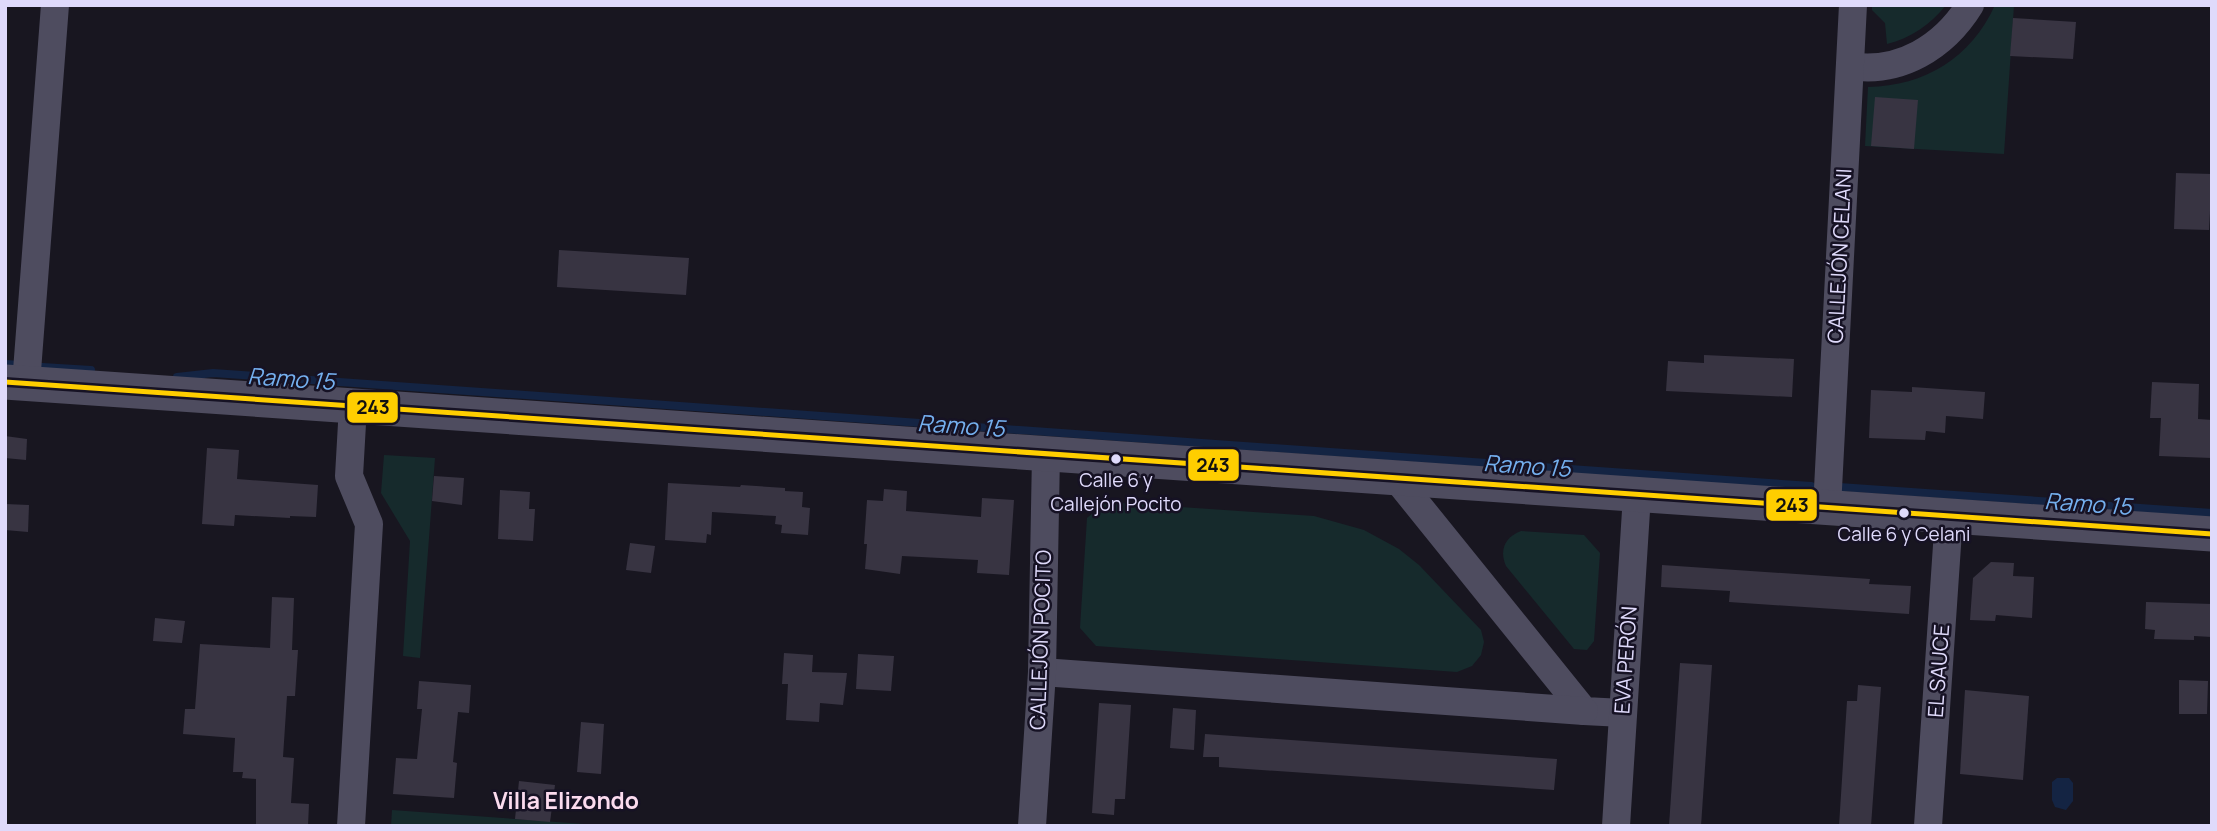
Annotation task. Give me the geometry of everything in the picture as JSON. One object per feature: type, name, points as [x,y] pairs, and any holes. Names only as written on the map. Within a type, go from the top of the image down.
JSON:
[{"type":"street","points":[[55,5],[16,383],[2212,534]]},
{"type":"street","name":"CALLEJÓN CELANI","points":[[1827,508],[1853,5]]},
{"type":"street","points":[[1850,66],[1860,68],[1894,65],[1926,52],[1952,30],[1970,5]]},
{"type":"street","points":[[351,826],[369,524],[349,476],[353,406]]},
{"type":"street","name":"CALLEJÓN POCITO","points":[[1032,826],[1042,672],[1046,454]]},
{"type":"street","points":[[1396,478],[1584,711]]},
{"type":"street","name":"EVA PERÓN","points":[[1616,826],[1637,495]]},
{"type":"street","name":"EL SAUCE","points":[[1928,826],[1949,516]]},
{"type":"street","points":[[1042,672],[1623,713]]},
{"type":"green space","points":[[1872,5],[1946,5],[1920,30],[1887,44],[1885,23],[1872,10]]},
{"type":"green space","points":[[1995,5],[2014,5],[2004,154],[1865,146],[1868,87],[1909,81],[1944,66],[1973,40]]},
{"type":"green space","points":[[384,455],[435,458],[420,658],[403,656],[410,541],[381,493]]},
{"type":"green space","points":[[1106,502],[1314,516],[1364,530],[1399,549],[1419,565],[1481,630],[1484,642],[1481,655],[1472,666],[1457,672],[1096,646],[1080,628],[1087,518]]},
{"type":"green space","points":[[1521,531],[1584,535],[1600,553],[1594,641],[1587,650],[1574,649],[1506,566],[1503,549],[1507,540]]},
{"type":"green space","points":[[392,810],[598,825],[391,826]]},
{"type":"water","points":[[2057,778],[2069,778],[2073,783],[2073,801],[2066,810],[2055,807],[2052,800],[2052,782]]},
{"type":"building","points":[[2013,18],[2076,22],[2073,59],[2010,56]]},
{"type":"building","points":[[1875,97],[1918,100],[1914,149],[1871,146]]},
{"type":"building","points":[[2176,173],[2212,174],[2209,230],[2174,229]]},
{"type":"building","points":[[559,250],[689,258],[686,295],[557,287]]},
{"type":"building","points":[[1704,355],[1794,359],[1792,397],[1666,391],[1668,361],[1704,363]]},
{"type":"building","points":[[2152,382],[2199,384],[2198,419],[2212,420],[2212,458],[2159,456],[2161,418],[2150,418]]},
{"type":"building","points":[[1912,387],[1985,392],[1983,419],[1946,416],[1945,433],[1926,431],[1925,440],[1869,438],[1871,390],[1912,392]]},
{"type":"building","points":[[5,436],[27,439],[26,460],[5,458]]},
{"type":"building","points":[[207,448],[239,450],[237,479],[318,485],[316,517],[235,515],[234,526],[202,524]]},
{"type":"building","points":[[434,476],[464,478],[462,505],[432,501]]},
{"type":"building","points":[[668,483],[741,485],[803,492],[802,507],[810,508],[808,535],[781,533],[782,525],[775,524],[776,516],[712,512],[711,535],[707,534],[706,543],[665,540]]},
{"type":"building","points":[[884,489],[907,491],[906,511],[981,517],[982,498],[1014,500],[1009,575],[977,573],[978,560],[902,556],[900,574],[865,569],[867,500],[883,501]]},
{"type":"building","points":[[500,490],[530,492],[529,509],[535,509],[533,541],[498,539]]},
{"type":"building","points":[[5,504],[29,505],[28,532],[5,530]]},
{"type":"building","points":[[630,543],[655,546],[651,573],[626,570]]},
{"type":"building","points":[[1991,562],[2014,563],[2013,576],[2034,577],[2032,618],[1996,615],[1995,621],[1970,620],[1973,578]]},
{"type":"building","points":[[1662,565],[1870,579],[1869,584],[1911,586],[1909,614],[1729,602],[1730,591],[1661,587]]},
{"type":"building","points":[[272,597],[294,598],[292,650],[298,650],[295,696],[287,696],[283,757],[294,758],[291,803],[309,804],[308,826],[256,826],[256,779],[242,778],[243,772],[233,772],[235,738],[183,734],[185,709],[195,709],[200,644],[270,648]]},
{"type":"building","points":[[2146,602],[2212,604],[2212,637],[2194,636],[2194,640],[2154,639],[2155,630],[2145,629]]},
{"type":"building","points":[[155,618],[185,621],[182,643],[153,641]]},
{"type":"building","points":[[784,653],[813,655],[812,672],[847,673],[843,705],[820,703],[819,722],[786,720],[788,684],[782,684]]},
{"type":"building","points":[[858,654],[894,656],[891,691],[856,689]]},
{"type":"building","points":[[1680,663],[1712,665],[1701,826],[1669,826]]},
{"type":"building","points":[[2179,680],[2208,681],[2207,714],[2179,714]]},
{"type":"building","points":[[419,681],[471,685],[469,713],[458,712],[453,762],[457,763],[454,798],[393,794],[396,758],[417,759],[422,709],[417,709]]},
{"type":"building","points":[[1858,685],[1881,687],[1871,826],[1839,826],[1847,701],[1857,701]]},
{"type":"building","points":[[1965,690],[2029,696],[2023,780],[1960,774]]},
{"type":"building","points":[[1099,703],[1131,705],[1125,799],[1115,799],[1114,815],[1092,813]]},
{"type":"building","points":[[1173,708],[1196,710],[1194,750],[1170,748]]},
{"type":"building","points":[[581,722],[604,724],[601,774],[577,772]]},
{"type":"building","points":[[1205,734],[1557,759],[1554,790],[1219,767],[1219,757],[1203,757]]},
{"type":"building","points":[[519,781],[555,785],[550,822],[515,819]]},
{"type":"waterway","name":"Ramo 15","points":[[5,364],[21,365]]},
{"type":"waterway","name":"Ramo 15","points":[[42,367],[91,370]]},
{"type":"waterway","name":"Ramo 15","points":[[177,377],[213,373],[1811,486]]},
{"type":"waterway","name":"Ramo 15","points":[[1839,487],[2212,513]]},
{"type":"transit line","name":"243","points":[[5,382],[2212,534]]},
{"type":"place","name":"Calle 6 y Callejón Pocito","points":[[1116,459]]},
{"type":"place","name":"Calle 6 y Celani","points":[[1904,513]]},
{"type":"district","name":"Villa Elizondo","points":[[566,801]]}]
